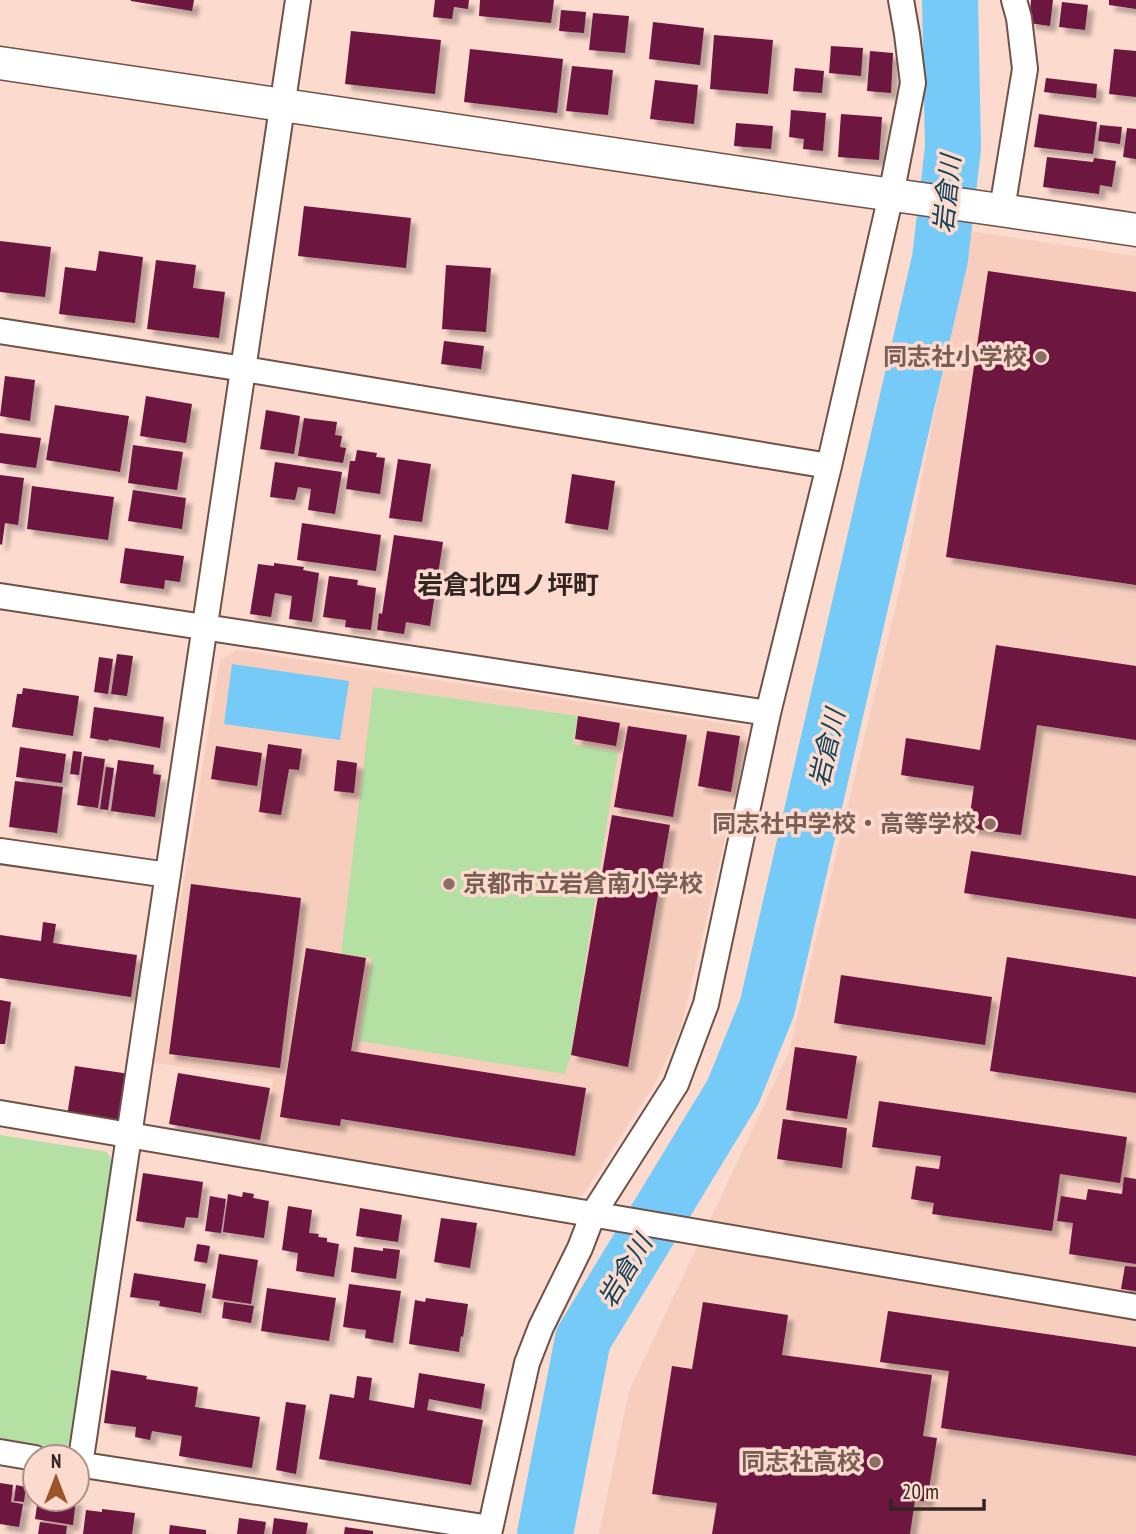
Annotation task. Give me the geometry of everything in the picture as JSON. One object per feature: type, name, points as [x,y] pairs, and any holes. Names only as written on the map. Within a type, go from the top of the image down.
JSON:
[{"type":"street","points":[[82,1443],[298,0]]},
{"type":"street","points":[[91,1466],[489,1531],[527,1363],[546,1315],[580,1248],[593,1214],[676,1084],[706,1004],[768,713],[830,466],[891,195],[913,83],[901,0]]},
{"type":"street","points":[[1002,209],[1025,69],[1019,18],[1014,0]]},
{"type":"street","points":[[0,63],[283,108],[1136,230]]},
{"type":"street","points":[[0,331],[830,466]]},
{"type":"street","points":[[0,596],[768,713]]},
{"type":"street","points":[[0,850],[168,875]]},
{"type":"street","points":[[0,1113],[1136,1307]]},
{"type":"street","points":[[0,1452],[21,1456]]},
{"type":"shaded area","name":"同志社中学校・高等学校","points":[[969,231],[1136,256],[1136,1534],[599,1534],[629,1391],[789,1052],[906,563]]},
{"type":"shaded area","name":"京都市立岩倉南小学校","points":[[237,650],[741,726],[748,740],[681,1028],[657,1080],[583,1195],[561,1201],[264,1147],[273,1079],[154,1063],[220,660]]},
{"type":"green space","points":[[373,687],[578,716],[573,744],[618,752],[571,1055],[565,1074],[359,1041],[372,958],[341,954]]},
{"type":"green space","points":[[0,1135],[107,1152],[116,1168],[73,1439],[69,1443],[29,1443],[0,1438]]},
{"type":"water","points":[[232,664],[349,681],[340,740],[224,724]]},
{"type":"building","points":[[131,0],[194,0],[192,11]]},
{"type":"building","points":[[435,0],[469,0],[468,9],[454,7],[452,19],[433,17]]},
{"type":"building","points":[[480,0],[554,0],[551,23],[479,16]]},
{"type":"building","points":[[1031,0],[1053,0],[1050,26],[1029,23]]},
{"type":"building","points":[[1109,0],[1136,0],[1136,9],[1109,5]]},
{"type":"building","points":[[1062,2],[1088,5],[1085,30],[1059,27]]},
{"type":"building","points":[[561,10],[586,12],[584,33],[559,31]]},
{"type":"building","points":[[593,13],[629,16],[625,53],[589,50]]},
{"type":"building","points":[[653,22],[704,28],[700,65],[649,59]]},
{"type":"building","points":[[351,31],[441,40],[435,94],[345,84]]},
{"type":"building","points":[[714,35],[773,40],[768,94],[710,89]]},
{"type":"building","points":[[831,46],[863,48],[861,76],[829,73]]},
{"type":"building","points":[[470,49],[563,59],[557,113],[464,102]]},
{"type":"building","points":[[1114,49],[1136,51],[1136,97],[1109,94]]},
{"type":"building","points":[[870,51],[893,53],[891,93],[867,91]]},
{"type":"building","points":[[572,66],[613,70],[608,115],[566,111]]},
{"type":"building","points":[[795,68],[824,71],[822,93],[793,91]]},
{"type":"building","points":[[1046,78],[1097,84],[1096,98],[1044,92]]},
{"type":"building","points":[[655,80],[698,85],[694,124],[650,119]]},
{"type":"building","points":[[791,110],[826,113],[823,151],[803,149],[804,139],[789,137]]},
{"type":"building","points":[[841,114],[882,117],[879,160],[838,157]]},
{"type":"building","points":[[1039,114],[1097,122],[1093,154],[1034,147]]},
{"type":"building","points":[[736,123],[773,126],[771,149],[734,146]]},
{"type":"building","points":[[1100,125],[1122,127],[1120,144],[1098,141]]},
{"type":"building","points":[[1127,128],[1136,129],[1136,159],[1123,157]]},
{"type":"building","points":[[1047,157],[1093,162],[1094,158],[1116,161],[1112,187],[1100,185],[1099,194],[1043,187]]},
{"type":"building","points":[[304,206],[411,218],[406,268],[298,256]]},
{"type":"building","points":[[0,241],[51,247],[45,297],[0,292]]},
{"type":"building","points":[[99,251],[143,257],[135,323],[59,314],[65,267],[96,271]]},
{"type":"building","points":[[156,260],[196,265],[193,288],[225,292],[219,338],[147,329]]},
{"type":"building","points":[[446,265],[491,268],[486,332],[442,329]]},
{"type":"building","name":"同志社小学校","points":[[988,271],[1136,292],[1136,585],[946,557]]},
{"type":"building","points":[[444,341],[484,346],[481,369],[441,364]]},
{"type":"building","points":[[5,376],[35,380],[30,421],[0,416]]},
{"type":"building","points":[[146,396],[192,404],[186,443],[140,436]]},
{"type":"building","points":[[55,405],[129,416],[120,472],[46,460]]},
{"type":"building","points":[[266,410],[300,416],[294,454],[260,449]]},
{"type":"building","points":[[304,418],[337,422],[335,435],[342,436],[340,447],[346,448],[343,463],[298,456]]},
{"type":"building","points":[[0,433],[41,438],[36,468],[0,463]]},
{"type":"building","points":[[133,445],[183,452],[177,490],[128,483]]},
{"type":"building","points":[[357,450],[377,453],[376,457],[385,458],[380,494],[346,489],[350,461],[355,461]]},
{"type":"building","points":[[398,459],[431,464],[422,522],[389,518]]},
{"type":"building","points":[[275,462],[342,472],[335,514],[308,510],[311,489],[298,487],[295,500],[270,497]]},
{"type":"building","points":[[572,474],[615,481],[608,530],[565,523]]},
{"type":"building","points":[[0,475],[24,478],[18,525],[5,523],[2,545],[0,544]]},
{"type":"building","points":[[32,486],[114,497],[108,540],[27,529]]},
{"type":"building","points":[[133,490],[186,498],[182,529],[128,521]]},
{"type":"building","points":[[302,523],[381,535],[376,571],[297,560]]},
{"type":"building","points":[[394,535],[443,542],[430,626],[406,622],[404,634],[377,630],[379,613],[382,614]]},
{"type":"building","points":[[125,548],[184,556],[180,582],[165,580],[164,589],[120,583]]},
{"type":"building","points":[[274,563],[304,567],[303,570],[319,573],[312,622],[289,619],[292,596],[275,593],[271,617],[250,614],[258,564],[274,566]]},
{"type":"building","points":[[329,576],[358,580],[357,585],[376,588],[371,630],[345,627],[346,620],[323,617]]},
{"type":"building","points":[[996,645],[1136,666],[1136,740],[1037,725],[1021,835],[968,828],[974,786],[901,775],[906,738],[980,750]]},
{"type":"building","points":[[117,654],[133,656],[127,696],[111,694]]},
{"type":"building","points":[[99,657],[113,659],[108,694],[94,692]]},
{"type":"building","points":[[23,688],[79,696],[73,736],[12,727],[17,694],[22,694]]},
{"type":"building","points":[[94,707],[164,717],[160,748],[90,738]]},
{"type":"building","points":[[578,716],[620,723],[616,746],[575,739]]},
{"type":"building","points":[[628,726],[687,735],[673,817],[614,807]]},
{"type":"building","points":[[707,731],[740,736],[731,792],[698,786]]},
{"type":"building","points":[[268,744],[302,749],[299,770],[289,769],[281,815],[259,812]]},
{"type":"building","points":[[216,746],[262,753],[257,786],[211,779]]},
{"type":"building","points":[[20,747],[66,754],[62,783],[16,777]]},
{"type":"building","points":[[73,751],[82,752],[79,775],[70,774]]},
{"type":"building","points":[[84,756],[105,759],[98,808],[77,805]]},
{"type":"building","points":[[118,760],[154,765],[153,774],[161,775],[155,817],[111,811]]},
{"type":"building","points":[[337,760],[357,763],[354,793],[334,791]]},
{"type":"building","points":[[106,767],[114,768],[108,810],[100,809]]},
{"type":"building","points":[[15,781],[63,787],[57,833],[9,827]]},
{"type":"building","points":[[612,815],[670,825],[628,1067],[571,1055]]},
{"type":"building","points":[[971,851],[1136,876],[1136,919],[964,893]]},
{"type":"building","points":[[191,884],[301,898],[280,1068],[169,1054]]},
{"type":"building","points":[[43,922],[56,924],[53,943],[137,955],[131,997],[0,978],[0,935],[41,941]]},
{"type":"building","points":[[306,948],[366,958],[351,1051],[586,1088],[575,1156],[341,1119],[340,1126],[280,1117]]},
{"type":"building","points":[[1007,957],[1136,977],[1136,1093],[990,1071]]},
{"type":"building","points":[[841,975],[992,997],[985,1045],[834,1023]]},
{"type":"building","points":[[0,1000],[11,1002],[5,1044],[0,1044]]},
{"type":"building","points":[[795,1047],[857,1056],[847,1119],[786,1110]]},
{"type":"building","points":[[75,1066],[130,1074],[123,1116],[115,1123],[67,1116]]},
{"type":"building","points":[[178,1073],[270,1088],[260,1140],[169,1124]]},
{"type":"building","points":[[879,1101],[1127,1137],[1120,1183],[1060,1174],[1052,1231],[932,1214],[934,1203],[911,1199],[916,1166],[939,1169],[941,1156],[872,1147]]},
{"type":"building","points":[[783,1119],[847,1128],[842,1168],[777,1159]]},
{"type":"building","points":[[143,1173],[203,1182],[198,1218],[186,1217],[184,1228],[136,1221]]},
{"type":"building","points":[[1124,1177],[1136,1179],[1136,1264],[1069,1254],[1073,1223],[1057,1221],[1061,1196],[1086,1200],[1088,1189],[1122,1194]]},
{"type":"building","points":[[243,1192],[254,1194],[253,1198],[269,1201],[264,1238],[223,1232],[228,1194],[242,1197]]},
{"type":"building","points":[[210,1196],[226,1199],[221,1233],[205,1231]]},
{"type":"building","points":[[288,1206],[312,1210],[309,1233],[319,1234],[318,1237],[327,1238],[327,1242],[339,1244],[334,1277],[296,1271],[298,1253],[282,1250]]},
{"type":"building","points":[[360,1208],[402,1215],[398,1242],[356,1236]]},
{"type":"building","points":[[441,1218],[477,1223],[470,1268],[434,1262]]},
{"type":"building","points":[[197,1244],[210,1246],[207,1263],[194,1261]]},
{"type":"building","points":[[354,1247],[383,1251],[383,1248],[400,1250],[396,1279],[351,1272]]},
{"type":"building","points":[[219,1254],[258,1260],[251,1304],[212,1298]]},
{"type":"building","points":[[1125,1266],[1136,1267],[1136,1291],[1121,1289]]},
{"type":"building","points":[[134,1273],[206,1284],[201,1313],[159,1306],[160,1301],[130,1297]]},
{"type":"building","points":[[349,1284],[401,1291],[393,1343],[365,1338],[366,1330],[343,1327]]},
{"type":"building","points":[[267,1288],[336,1298],[329,1341],[261,1331]]},
{"type":"building","points":[[426,1298],[468,1304],[459,1352],[409,1344],[415,1300],[425,1302]]},
{"type":"building","points":[[224,1302],[254,1306],[251,1323],[222,1318]]},
{"type":"building","points":[[703,1302],[788,1315],[782,1355],[932,1375],[923,1436],[937,1438],[927,1502],[915,1500],[910,1534],[712,1534],[717,1503],[652,1494],[672,1366],[692,1369]]},
{"type":"building","points":[[888,1311],[1136,1347],[1136,1456],[941,1428],[949,1371],[880,1362]]},
{"type":"building","points":[[111,1370],[147,1376],[146,1379],[198,1387],[195,1407],[260,1417],[252,1468],[179,1456],[182,1436],[152,1431],[150,1440],[135,1437],[136,1427],[104,1423]]},
{"type":"building","points":[[419,1373],[485,1384],[481,1409],[429,1399],[427,1410],[483,1420],[471,1485],[319,1459],[330,1394],[354,1398],[357,1376],[372,1378],[369,1400],[414,1408]]},
{"type":"building","points":[[286,1402],[306,1405],[296,1474],[276,1470]]},
{"type":"building","points":[[0,1483],[13,1485],[11,1502],[21,1504],[19,1527],[0,1524]]},
{"type":"building","points":[[16,1485],[21,1486],[21,1502],[14,1501]]},
{"type":"building","points":[[102,1509],[135,1513],[132,1534],[83,1534],[86,1513],[102,1512]]},
{"type":"building","points":[[36,1513],[74,1513],[73,1525],[35,1519]]},
{"type":"building","points":[[239,1518],[266,1522],[264,1534],[237,1534]]},
{"type":"building","points":[[274,1518],[308,1523],[306,1534],[272,1534]]},
{"type":"building","points":[[40,1522],[67,1526],[66,1534],[38,1534]]},
{"type":"building","points":[[170,1525],[206,1530],[206,1534],[169,1534]]},
{"type":"building","points":[[345,1527],[373,1531],[373,1534],[344,1534]]},
{"type":"waterway","name":"岩倉川","points":[[545,1534],[583,1339],[733,1092],[767,1008],[940,259],[953,148],[950,0]]},
{"type":"place","name":"同志社小学校","points":[[1041,357]]},
{"type":"place","name":"同志社中学校・高等学校","points":[[990,824]]},
{"type":"place","name":"京都市立岩倉南小学校","points":[[449,884]]},
{"type":"place","name":"同志社高校","points":[[875,1462]]},
{"type":"district","name":"岩倉北四ノ坪町","points":[[508,585]]}]
